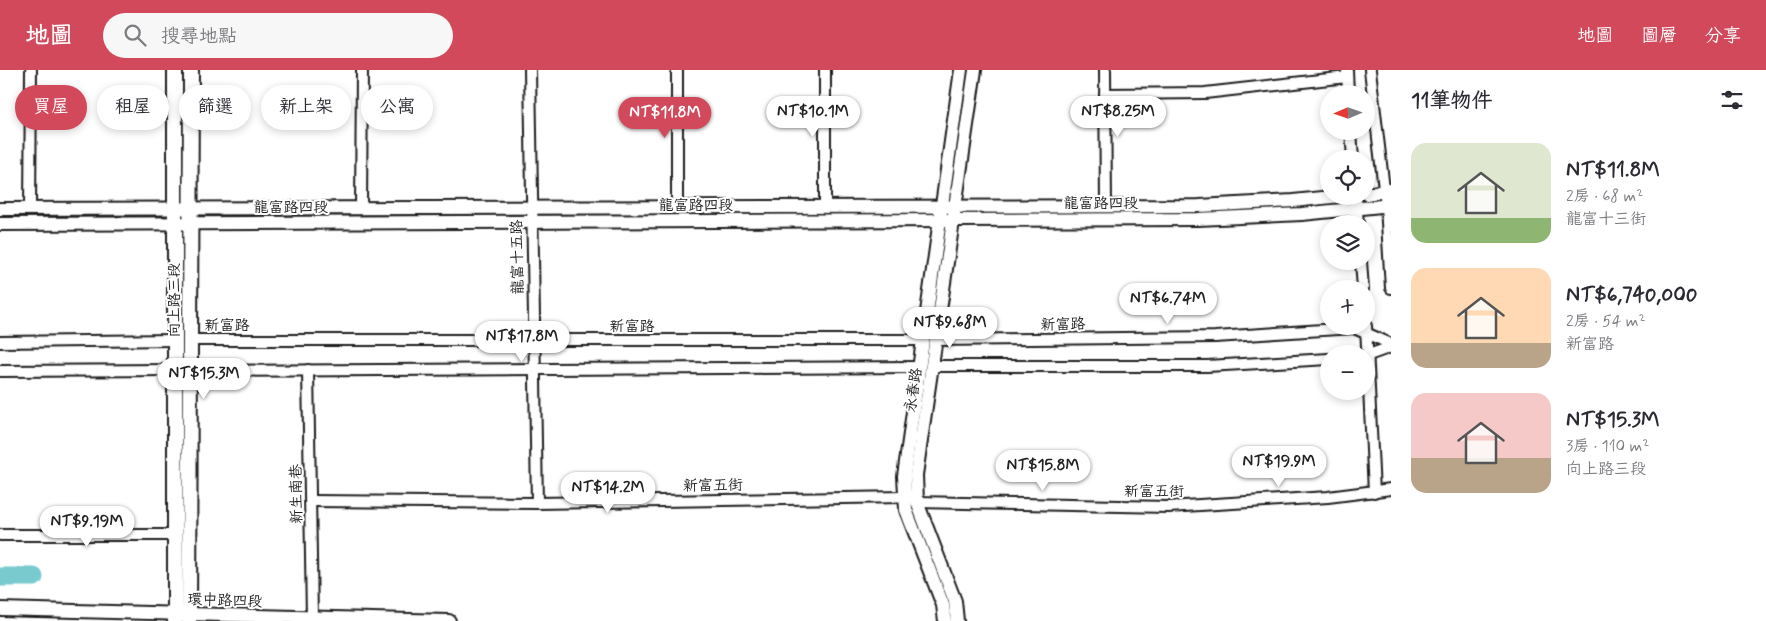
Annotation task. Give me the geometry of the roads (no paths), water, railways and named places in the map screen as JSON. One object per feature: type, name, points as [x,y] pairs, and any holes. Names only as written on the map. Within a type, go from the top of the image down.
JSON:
[{"type":"main road","name":"向上路三段","points":[[174,70],[175,535],[182,618]]},
{"type":"main road","name":"向上路三段","points":[[182,618],[190,371],[191,70]]},
{"type":"street","points":[[30,209],[31,70]]},
{"type":"street","points":[[361,208],[362,70]]},
{"type":"street","name":"龍富十五路","points":[[530,70],[537,503]]},
{"type":"street","points":[[677,70],[677,207]]},
{"type":"street","points":[[825,70],[825,207]]},
{"type":"street","name":"永春路","points":[[949,206],[961,70]]},
{"type":"street","name":"永春路","points":[[945,621],[943,605],[906,510],[904,476],[919,367],[930,340],[949,206],[975,70]]},
{"type":"street","points":[[1105,70],[1106,206]]},
{"type":"street","points":[[1370,70],[1388,191],[1391,288]]},
{"type":"street","points":[[1105,94],[1205,93],[1347,74]]},
{"type":"street","points":[[1375,193],[1388,191]]},
{"type":"street","name":"龍富路四段","points":[[0,209],[1199,206],[1320,198]]},
{"type":"street","name":"龍富路四段","points":[[1375,204],[1388,205]]},
{"type":"street","name":"龍富路四段","points":[[0,224],[1198,219],[1336,205]]},
{"type":"street","name":"新富路","points":[[190,340],[930,340],[1215,337],[1320,330]]},
{"type":"street","name":"新富路","points":[[1374,335],[1391,346]]},
{"type":"street","points":[[0,342],[175,340]]},
{"type":"street","name":"永春路","points":[[930,340],[933,366],[916,475],[917,502],[955,601],[957,621]]},
{"type":"street","name":"新富路","points":[[1375,353],[1391,346]]},
{"type":"street","points":[[933,366],[1207,366],[1320,360]]},
{"type":"street","points":[[190,371],[534,367],[919,367]]},
{"type":"street","points":[[0,371],[175,370]]},
{"type":"street","name":"新生南巷","points":[[308,370],[312,618]]},
{"type":"street","points":[[1370,400],[1374,492]]},
{"type":"street","name":"新富五街","points":[[917,502],[1168,508],[1328,497],[1391,489]]},
{"type":"street","name":"新富五街","points":[[311,501],[537,503],[904,497]]},
{"type":"street","points":[[0,535],[175,535]]},
{"type":"street","name":"環中路四段","points":[[0,609],[182,618],[449,621]]},
{"type":"waterway","points":[[0,577],[34,577]]}]
